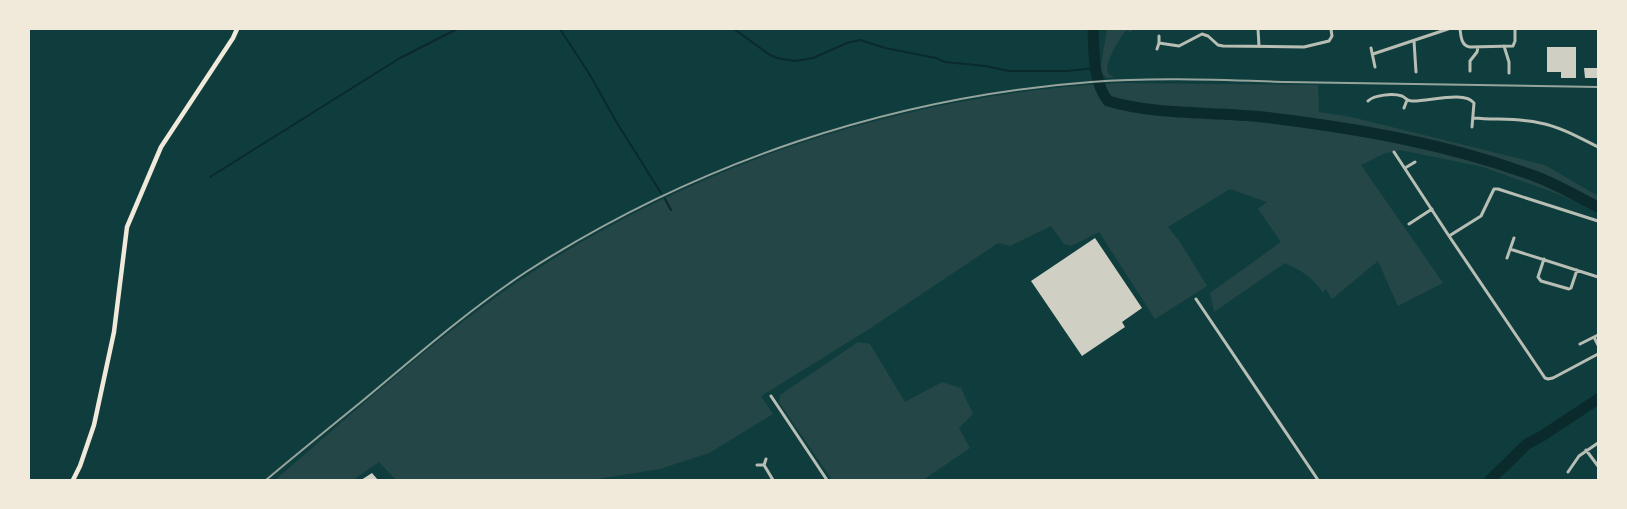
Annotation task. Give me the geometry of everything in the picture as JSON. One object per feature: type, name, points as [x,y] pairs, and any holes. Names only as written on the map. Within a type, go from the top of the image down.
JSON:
[{"type":"main road","points":[[73,480],[80,466],[94,424],[114,332],[126,227],[161,147],[233,38],[237,29]]},
{"type":"street","points":[[1258,29],[1259,46]]},
{"type":"street","points":[[1158,44],[1179,46],[1202,34],[1220,46],[1304,47],[1331,40],[1331,29]]},
{"type":"street","points":[[1372,54],[1448,29]]},
{"type":"street","points":[[1460,29],[1464,45],[1468,47],[1514,44],[1514,29]]},
{"type":"street","points":[[1157,49],[1159,36]]},
{"type":"street","points":[[1414,41],[1416,72]]},
{"type":"street","points":[[1504,46],[1509,62],[1509,73]]},
{"type":"street","points":[[1470,71],[1470,61],[1478,52],[1478,47]]},
{"type":"street","points":[[1371,48],[1375,67]]},
{"type":"street","points":[[1368,101],[1373,96],[1379,95],[1400,96],[1406,100],[1419,101],[1449,97],[1469,98],[1474,103],[1472,127]]},
{"type":"street","points":[[1404,108],[1406,100]]},
{"type":"street","points":[[1474,118],[1510,119],[1541,123],[1556,127],[1598,148]]},
{"type":"street","points":[[1394,152],[1545,378],[1552,378],[1598,354]]},
{"type":"street","points":[[1405,168],[1415,162]]},
{"type":"street","points":[[1449,236],[1481,216],[1494,189],[1598,221]]},
{"type":"street","points":[[1409,224],[1432,209]]},
{"type":"street","points":[[1507,258],[1514,238]]},
{"type":"street","points":[[1510,249],[1598,277]]},
{"type":"street","points":[[1544,260],[1538,277],[1541,281],[1569,289],[1577,270]]},
{"type":"street","points":[[1196,299],[1318,480]]},
{"type":"street","points":[[1580,344],[1598,334]]},
{"type":"street","points":[[1594,337],[1598,345]]},
{"type":"street","points":[[771,396],[827,480]]},
{"type":"street","points":[[1568,472],[1586,450],[1598,443]]},
{"type":"street","points":[[1586,450],[1598,466]]},
{"type":"street","points":[[766,458],[764,465],[774,480]]},
{"type":"street","points":[[757,465],[764,465]]},
{"type":"shaded area","points":[[1107,29],[1133,29],[1131,32],[1126,30],[1110,57],[1107,68],[1108,72],[1115,77],[1106,78],[1100,71]]},
{"type":"shaded area","points":[[1119,83],[1318,85],[1319,112],[1351,117],[1545,165],[1598,196],[1598,211],[1483,167],[1400,150],[1385,153],[1361,165],[1443,283],[1398,306],[1378,261],[1332,299],[1326,289],[1323,293],[1306,275],[1285,263],[1214,312],[1210,293],[1281,242],[1258,209],[1267,202],[1230,189],[1168,227],[1180,242],[1207,286],[1155,319],[1099,232],[1071,246],[1064,244],[1051,226],[1010,246],[998,243],[866,331],[761,396],[773,414],[709,453],[660,469],[591,480],[396,480],[379,462],[353,480],[275,480],[392,378],[484,306],[516,283],[584,240],[655,203],[729,170],[804,142],[881,119],[960,102],[1039,90]]},
{"type":"shaded area","points":[[858,342],[870,344],[905,402],[942,382],[961,388],[973,414],[959,428],[970,448],[923,480],[832,480],[779,402],[780,395]]},
{"type":"building","points":[[1547,47],[1576,47],[1576,78],[1561,78],[1561,72],[1547,72]]},
{"type":"building","points":[[1584,68],[1598,68],[1598,78],[1585,78]]},
{"type":"building","points":[[1095,238],[1142,308],[1122,322],[1125,327],[1082,356],[1031,281]]},
{"type":"building","points":[[372,473],[378,480],[361,480]]},
{"type":"waterway","points":[[210,177],[400,58],[457,29]]},
{"type":"waterway","points":[[560,29],[661,193]]},
{"type":"waterway","points":[[734,29],[770,55],[795,61],[813,58],[847,43],[860,40],[885,48],[936,58],[945,62],[985,66],[1009,71],[1067,71],[1096,68]]},
{"type":"waterway","points":[[1093,29],[1097,76],[1099,85],[1108,101],[1146,109],[1244,115],[1298,121],[1436,146],[1504,165],[1545,180],[1598,207]]},
{"type":"waterway","points":[[665,199],[671,210]]},
{"type":"waterway","points":[[1490,480],[1527,444],[1598,399]]},
{"type":"railway","points":[[266,480],[483,302],[526,272],[591,233],[657,198],[726,168],[796,142],[868,120],[942,103],[1016,90],[1115,80],[1188,79],[1598,87]]}]
